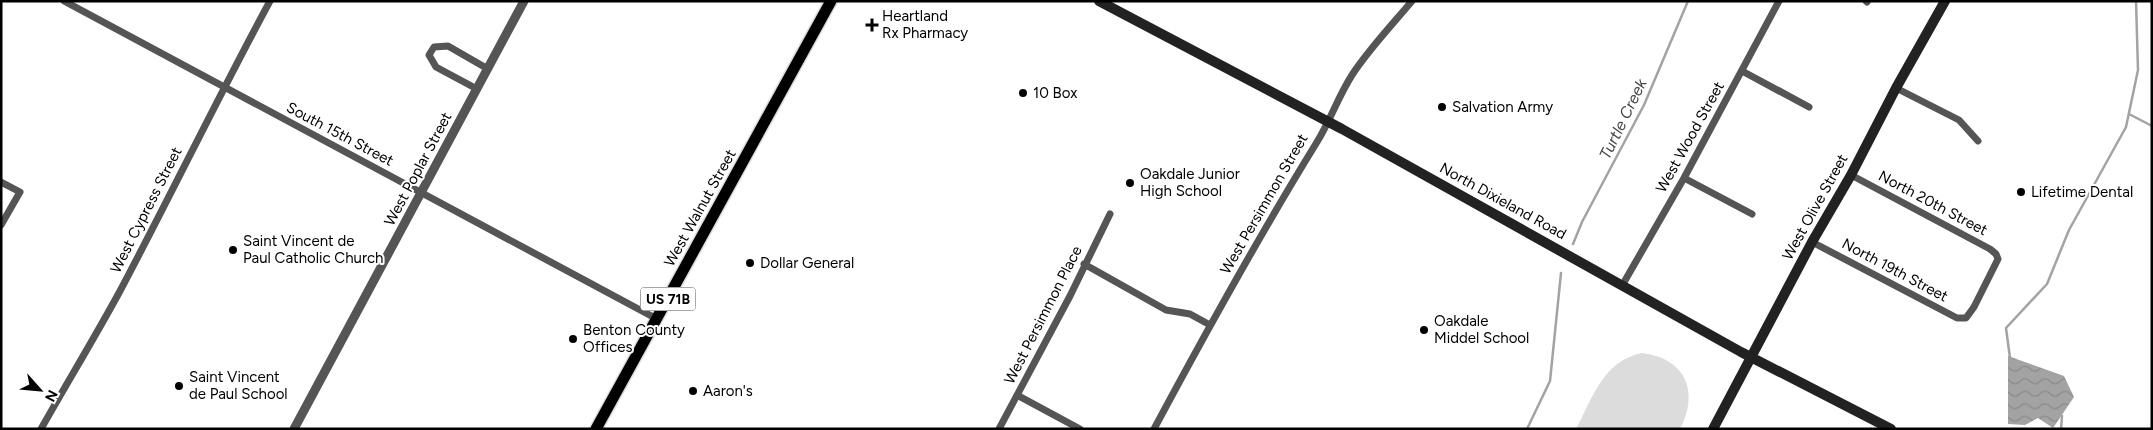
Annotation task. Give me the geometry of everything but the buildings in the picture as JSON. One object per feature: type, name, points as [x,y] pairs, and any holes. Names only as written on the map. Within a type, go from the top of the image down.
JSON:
[{"type":"main road","name":"West Walnut Street","points":[[596,429],[831,1]]},
{"type":"main road","name":"North Dixieland Road","points":[[1099,1],[1326,121],[1623,284],[1751,357],[1891,429]]},
{"type":"main road","name":"West Olive Street","points":[[1713,429],[1812,242],[1851,175],[1896,88],[1945,1]]},
{"type":"street","name":"South 15th Street","points":[[64,1],[656,319]]},
{"type":"street","name":"West Cypress Street","points":[[41,429],[119,292],[270,1]]},
{"type":"street","name":"West Poplar Street","points":[[294,429],[524,1]]},
{"type":"street","name":"West Persimmon Street","points":[[1154,429],[1210,325],[1285,192],[1318,139],[1353,74],[1412,1]]},
{"type":"street","name":"West Wood Street","points":[[1623,284],[1684,178],[1780,1]]},
{"type":"street","points":[[477,89],[436,67],[429,55],[431,50],[434,46],[448,46],[488,69]]},
{"type":"street","points":[[1742,71],[1809,107]]},
{"type":"street","points":[[1896,88],[1959,120],[1978,141]]},
{"type":"street","name":"North 20th Street","points":[[1851,175],[1990,249],[1996,254],[1998,259],[1974,307],[1966,318]]},
{"type":"street","points":[[1684,178],[1752,214]]},
{"type":"street","points":[[1,182],[20,192],[1,225]]},
{"type":"street","name":"West Persimmon Place","points":[[999,429],[1070,296],[1110,214]]},
{"type":"street","name":"North 19th Street","points":[[1812,242],[1957,318],[1966,318]]},
{"type":"street","points":[[1084,264],[1166,310],[1190,314],[1210,325]]},
{"type":"street","points":[[1017,394],[1080,429]]},
{"type":"shaded area","points":[[1642,353],[1657,356],[1669,362],[1678,369],[1685,379],[1689,402],[1680,429],[1576,429],[1594,393],[1608,372],[1629,357]]},
{"type":"water","points":[[2008,356],[2064,376],[2074,397],[2053,428],[2038,418],[2025,425],[2008,424]]},
{"type":"waterway","name":"Turtle Creek","points":[[1573,244],[1582,222],[1644,105],[1688,1]]},
{"type":"waterway","points":[[2010,358],[2006,328],[2047,284],[2069,230],[2126,127],[2138,70],[2136,1]]},
{"type":"waterway","points":[[2129,114],[2152,126]]},
{"type":"waterway","name":"Turtle Creek","points":[[1527,429],[1550,381],[1561,273]]},
{"type":"waterway","points":[[2061,429],[2062,416]]},
{"type":"place","name":"Heartland Rx Pharmacy","points":[[872,25]]},
{"type":"place","name":"10 Box","points":[[1023,93]]},
{"type":"place","name":"Salvation Army","points":[[1442,107]]},
{"type":"place","name":"Oakdale Junior High School","points":[[1130,183]]},
{"type":"place","name":"Lifetime Dental","points":[[2021,192]]},
{"type":"place","name":"Saint Vincent de Paul Catholic Church","points":[[233,250]]},
{"type":"place","name":"Dollar General","points":[[750,263]]},
{"type":"place","name":"Oakdale Middel School","points":[[1424,330]]},
{"type":"place","name":"Benton County Offices","points":[[573,339]]},
{"type":"place","name":"Saint Vincent de Paul School","points":[[179,386]]},
{"type":"place","name":"Aaron's","points":[[693,391]]}]
